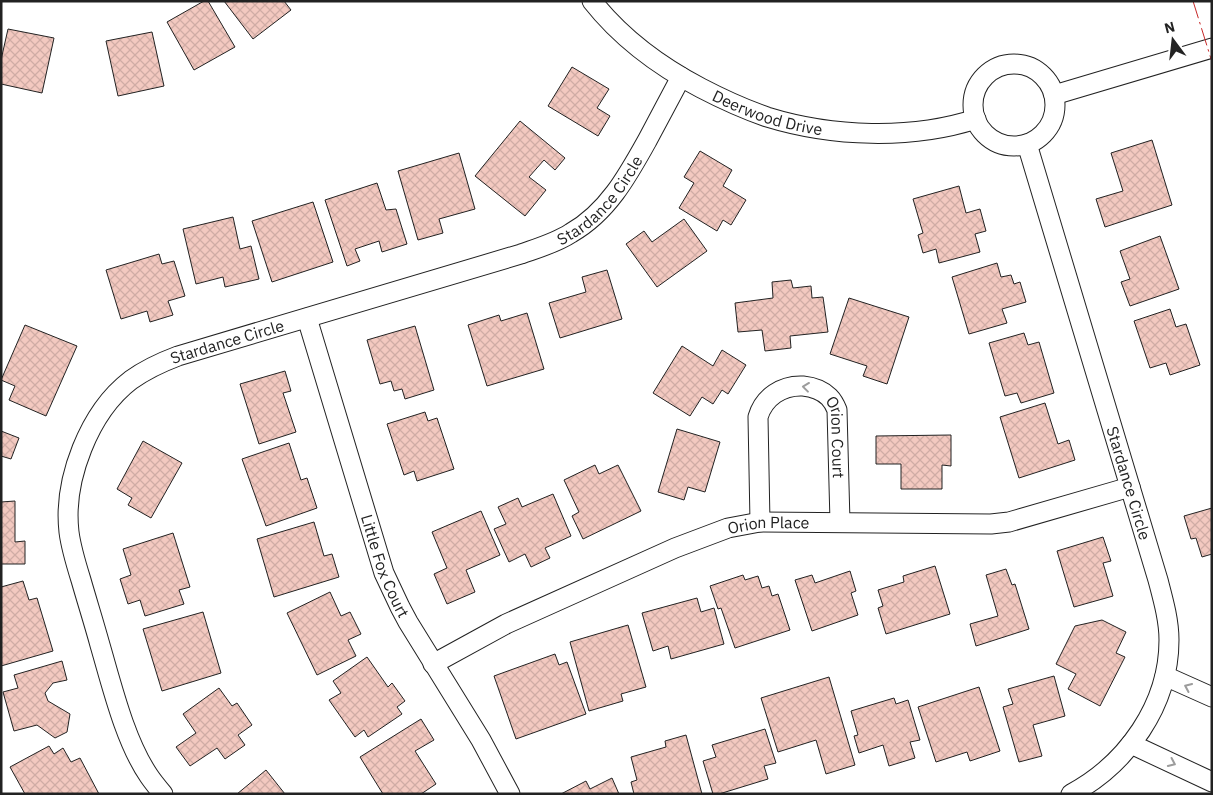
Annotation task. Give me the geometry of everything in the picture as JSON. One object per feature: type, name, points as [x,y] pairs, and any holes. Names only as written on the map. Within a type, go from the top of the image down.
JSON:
[{"type":"street","name":"Deerwood Drive","points":[[592,1],[624,35],[652,59],[681,77],[713,94],[755,112],[787,122],[822,129],[859,133],[889,133],[942,128],[976,119]]},
{"type":"street","points":[[1054,95],[1212,48]]},
{"type":"street","points":[[1008,65],[1020,65],[1032,68],[1042,74],[1054,95],[1053,119],[1047,130],[1027,144],[1017,146],[997,142],[988,136],[976,119],[974,102],[979,84],[997,68],[1008,65]]},
{"type":"street","name":"Stardance Circle","points":[[163,794],[148,775],[132,744],[109,677],[74,558],[69,534],[69,497],[76,467],[96,420],[117,394],[131,381],[169,360],[521,254],[571,234],[597,213],[630,172],[681,77]]},
{"type":"street","name":"Stardance Circle","points":[[1027,144],[1158,580],[1168,627],[1168,654],[1165,676],[1150,715],[1131,744],[1110,767],[1071,794]]},
{"type":"street","name":"Little Fox Court","points":[[307,318],[384,573],[400,607],[481,740],[510,794]]},
{"type":"street","name":"Orion Court","points":[[760,522],[758,418],[766,402],[774,393],[798,386],[813,388],[823,392],[830,398],[837,410],[840,522]]},
{"type":"street","name":"Orion Place","points":[[433,664],[506,624],[675,548],[728,528],[760,522],[1000,523],[1130,487]]},
{"type":"street","points":[[1165,676],[1212,697]]},
{"type":"street","points":[[1131,744],[1212,782]]},
{"type":"building","points":[[204,1],[208,1],[235,47],[194,70],[167,22]]},
{"type":"building","points":[[224,1],[284,1],[291,10],[253,39]]},
{"type":"building","points":[[8,29],[54,38],[42,93],[1,84],[1,60]]},
{"type":"building","points":[[152,32],[164,86],[118,96],[106,41]]},
{"type":"building","points":[[572,67],[609,89],[597,108],[610,116],[598,136],[548,106]]},
{"type":"building","points":[[520,121],[565,158],[555,170],[544,160],[529,177],[546,190],[525,216],[475,176]]},
{"type":"building","points":[[1152,140],[1172,205],[1105,227],[1096,199],[1123,191],[1111,153]]},
{"type":"building","points":[[700,151],[732,170],[723,186],[746,200],[731,225],[723,220],[717,231],[679,208],[694,183],[684,177]]},
{"type":"building","points":[[459,153],[475,209],[439,219],[443,233],[418,240],[398,171]]},
{"type":"building","points":[[377,183],[386,210],[396,209],[407,244],[382,252],[379,241],[355,249],[360,261],[347,266],[325,200]]},
{"type":"building","points":[[959,186],[966,213],[980,209],[986,231],[975,234],[980,252],[939,263],[936,249],[923,253],[918,235],[923,233],[913,199]]},
{"type":"building","points":[[313,202],[333,262],[272,282],[252,221]]},
{"type":"building","points":[[233,217],[240,249],[251,246],[259,279],[225,287],[223,277],[196,284],[183,229]]},
{"type":"building","points":[[684,219],[707,251],[657,287],[626,244],[644,231],[652,242]]},
{"type":"building","points":[[1160,236],[1179,289],[1130,306],[1121,282],[1130,279],[1120,251]]},
{"type":"building","points":[[159,254],[162,264],[174,261],[185,296],[168,301],[173,315],[150,322],[147,311],[121,319],[106,270]]},
{"type":"building","points":[[997,263],[1001,277],[1011,275],[1014,284],[1020,282],[1026,302],[1002,309],[1007,323],[969,334],[952,277]]},
{"type":"building","points":[[607,270],[622,319],[560,338],[549,303],[586,292],[582,277]]},
{"type":"building","points":[[791,280],[793,288],[811,286],[812,298],[823,297],[828,332],[790,336],[791,348],[765,351],[762,330],[738,332],[735,303],[773,298],[772,282]]},
{"type":"building","points":[[849,298],[909,317],[887,384],[863,376],[867,366],[830,354]]},
{"type":"building","points":[[1170,309],[1176,327],[1186,324],[1200,365],[1170,375],[1166,363],[1150,368],[1134,321]]},
{"type":"building","points":[[527,313],[544,369],[487,386],[468,325],[499,315],[501,321]]},
{"type":"building","points":[[25,325],[77,346],[46,416],[9,400],[15,386],[1,380]]},
{"type":"building","points":[[415,326],[434,390],[405,399],[402,389],[394,391],[391,381],[380,384],[367,340]]},
{"type":"building","points":[[1024,333],[1028,345],[1039,342],[1054,393],[1021,403],[1017,393],[1005,396],[989,343]]},
{"type":"building","points":[[682,346],[713,366],[722,350],[746,365],[728,394],[722,390],[713,404],[702,397],[690,416],[653,393]]},
{"type":"building","points":[[285,371],[291,391],[283,393],[296,432],[259,444],[240,384]]},
{"type":"building","points":[[1045,403],[1058,444],[1069,440],[1075,460],[1019,478],[1000,417]]},
{"type":"building","points":[[425,412],[428,421],[437,418],[454,469],[417,481],[414,471],[404,475],[387,424]]},
{"type":"building","points":[[677,429],[720,442],[705,492],[688,487],[684,500],[658,492]]},
{"type":"building","points":[[1,431],[19,438],[11,459],[1,456]]},
{"type":"building","points":[[951,435],[951,466],[942,465],[942,489],[901,489],[901,464],[876,464],[876,436]]},
{"type":"building","points":[[143,441],[182,463],[151,518],[128,505],[132,498],[117,489]]},
{"type":"building","points":[[289,443],[301,480],[307,478],[317,508],[266,526],[242,459]]},
{"type":"building","points":[[595,465],[599,474],[618,465],[641,511],[583,539],[572,516],[579,512],[564,480]]},
{"type":"building","points":[[553,494],[571,536],[545,548],[550,558],[531,567],[525,554],[509,562],[494,529],[506,524],[498,507],[518,498],[522,507]]},
{"type":"building","points":[[15,501],[15,542],[25,541],[25,564],[1,564],[1,502]]},
{"type":"building","points":[[1212,508],[1212,554],[1202,557],[1196,538],[1191,539],[1184,516]]},
{"type":"building","points":[[481,511],[500,555],[466,570],[475,592],[447,604],[434,574],[447,568],[432,532]]},
{"type":"building","points":[[314,522],[324,556],[332,554],[339,577],[274,597],[257,539]]},
{"type":"building","points":[[173,533],[190,587],[179,590],[184,604],[145,616],[140,600],[128,604],[120,579],[131,575],[123,549]]},
{"type":"building","points":[[1103,537],[1111,561],[1103,563],[1113,596],[1074,607],[1057,551]]},
{"type":"building","points":[[935,566],[950,614],[886,634],[878,608],[883,606],[878,590],[904,582],[903,576]]},
{"type":"building","points":[[1006,569],[1012,585],[1015,584],[1029,629],[976,646],[970,624],[998,616],[986,575]]},
{"type":"building","points":[[850,571],[856,591],[851,593],[858,615],[812,631],[795,580],[812,575],[815,583]]},
{"type":"building","points":[[743,575],[745,580],[758,576],[762,588],[769,586],[772,596],[778,594],[790,630],[735,648],[721,608],[718,609],[710,586]]},
{"type":"building","points":[[23,581],[29,600],[37,598],[53,651],[1,666],[1,587]]},
{"type":"building","points":[[330,592],[341,616],[350,612],[361,634],[348,640],[356,656],[317,675],[287,613]]},
{"type":"building","points":[[697,598],[701,612],[714,608],[724,644],[671,659],[668,646],[653,651],[642,613]]},
{"type":"building","points":[[203,612],[221,673],[162,691],[143,629]]},
{"type":"building","points":[[1102,620],[1126,632],[1116,653],[1125,657],[1100,706],[1068,689],[1076,674],[1056,664],[1075,626]]},
{"type":"building","points":[[628,625],[646,687],[621,694],[623,701],[589,711],[570,642]]},
{"type":"building","points":[[555,654],[559,665],[567,662],[586,714],[516,739],[494,676]]},
{"type":"building","points":[[367,657],[388,687],[392,683],[405,701],[397,707],[402,714],[368,737],[364,730],[355,737],[329,700],[341,693],[333,681]]},
{"type":"building","points":[[62,661],[67,680],[53,683],[45,693],[48,701],[70,714],[67,732],[55,738],[37,725],[14,731],[3,692],[18,688],[14,675]]},
{"type":"building","points":[[1054,676],[1065,716],[1033,725],[1042,756],[1019,762],[1003,707],[1013,704],[1008,689]]},
{"type":"building","points":[[829,677],[855,765],[826,774],[816,740],[778,752],[761,698]]},
{"type":"building","points":[[979,687],[1000,751],[970,761],[967,752],[936,762],[918,707]]},
{"type":"building","points":[[219,688],[232,706],[237,703],[252,725],[238,735],[245,745],[225,759],[217,748],[190,766],[176,747],[196,733],[183,714]]},
{"type":"building","points":[[894,698],[896,704],[908,700],[920,740],[910,742],[915,758],[889,766],[883,745],[859,753],[854,736],[858,735],[851,711]]},
{"type":"building","points":[[421,719],[434,740],[415,751],[436,784],[421,794],[383,794],[360,757]]},
{"type":"building","points":[[765,729],[776,763],[764,766],[768,779],[719,794],[713,794],[703,761],[716,757],[712,745]]},
{"type":"building","points":[[686,735],[702,794],[634,794],[631,782],[637,780],[631,757],[666,747],[665,741]]},
{"type":"building","points":[[49,746],[54,754],[63,748],[71,762],[80,758],[99,794],[25,794],[10,767]]},
{"type":"building","points":[[266,770],[285,794],[237,794]]},
{"type":"building","points":[[612,778],[619,794],[561,794],[586,781],[590,789]]},
{"type":"power","points":[[1193,1],[1212,62]]}]
